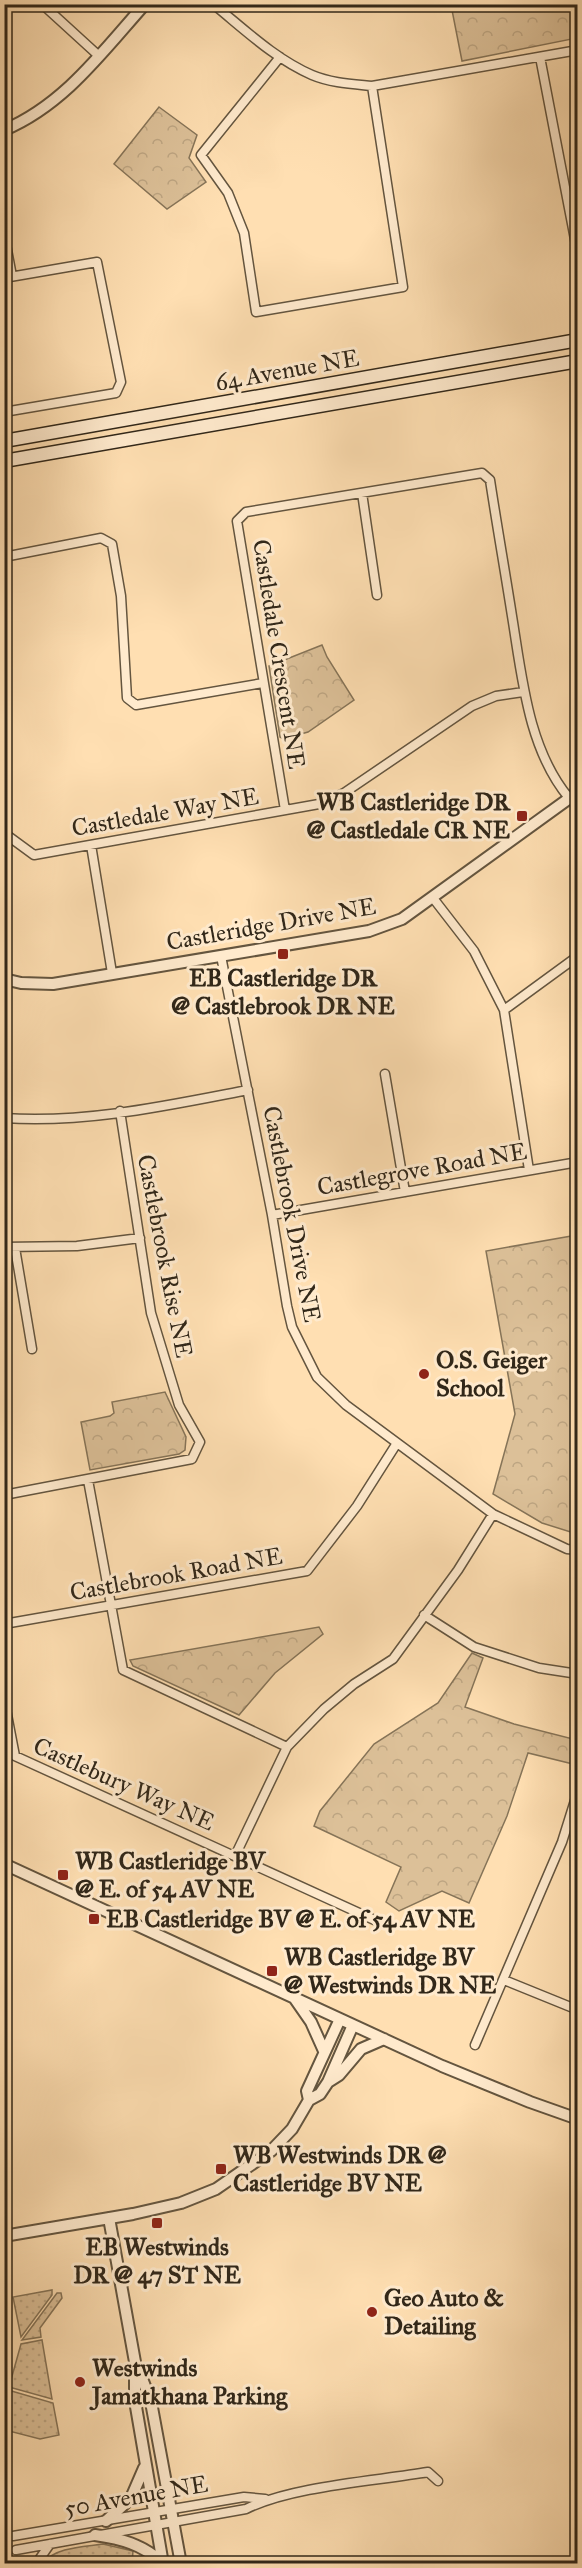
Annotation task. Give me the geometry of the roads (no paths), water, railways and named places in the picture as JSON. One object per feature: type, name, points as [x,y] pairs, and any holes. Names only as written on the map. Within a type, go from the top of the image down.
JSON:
[{"type":"main road","name":"64 Avenue NE","points":[[4,441],[578,340]]},
{"type":"main road","name":"64 Avenue NE","points":[[4,461],[578,361]]},
{"type":"street","points":[[42,4],[99,56]]},
{"type":"street","points":[[4,130],[44,109],[74,84],[145,4]]},
{"type":"street","points":[[213,4],[280,57],[313,75],[341,83],[372,86],[578,50]]},
{"type":"street","points":[[280,57],[201,154],[228,193],[244,233],[256,312],[403,287],[372,86]]},
{"type":"street","points":[[540,57],[578,255]]},
{"type":"street","points":[[4,234],[8,277],[97,262],[121,381],[116,393],[4,412]]},
{"type":"street","name":"Castledale Crescent NE","points":[[285,810],[237,521],[246,512],[482,473],[490,480],[524,692],[546,760],[560,787],[573,795]]},
{"type":"street","points":[[362,494],[377,595]]},
{"type":"street","points":[[4,557],[101,538],[112,544],[121,596],[127,698],[136,705],[263,683]]},
{"type":"street","name":"Castledale Way NE","points":[[4,833],[34,855],[319,804],[345,793],[472,706],[496,696],[524,692]]},
{"type":"street","name":"Castleridge Drive NE","points":[[4,979],[53,984],[369,931],[402,919],[573,795]]},
{"type":"street","points":[[91,845],[112,973]]},
{"type":"street","points":[[433,898],[474,951],[504,1010],[529,1170]]},
{"type":"street","name":"Castlebrook Drive NE","points":[[221,956],[290,1316],[302,1352],[316,1377],[346,1405],[493,1514],[567,1549],[578,1550]]},
{"type":"street","points":[[504,1010],[578,956]]},
{"type":"street","points":[[385,1074],[405,1192]]},
{"type":"street","points":[[4,1118],[36,1120],[120,1111],[248,1090]]},
{"type":"street","name":"Castlebrook Rise NE","points":[[4,1495],[192,1460],[200,1443],[179,1405],[151,1313],[120,1111]]},
{"type":"street","name":"Castlegrove Road NE","points":[[272,1215],[578,1162]]},
{"type":"street","points":[[4,1247],[77,1246],[140,1238]]},
{"type":"street","points":[[15,1248],[32,1349]]},
{"type":"street","name":"Castlebrook Road NE","points":[[4,1624],[307,1571],[357,1506],[397,1443]]},
{"type":"street","points":[[88,1480],[123,1670],[287,1747]]},
{"type":"street","name":"Castlebury Way NE","points":[[4,1699],[15,1756],[234,1856],[287,1747],[324,1709],[354,1684],[393,1659],[458,1570],[493,1514]]},
{"type":"street","points":[[424,1615],[474,1647],[539,1668],[578,1674]]},
{"type":"street","points":[[475,2045],[562,1842],[578,1791]]},
{"type":"street","points":[[234,1856],[381,1923]]},
{"type":"street","points":[[4,1864],[384,2039],[519,2098],[578,2119]]},
{"type":"street","points":[[504,1980],[578,2010]]},
{"type":"street","points":[[293,1996],[311,2022],[324,2051]]},
{"type":"street","points":[[309,2100],[307,2091],[340,2019]]},
{"type":"street","points":[[4,2236],[181,2203],[216,2189],[271,2151],[292,2129],[309,2100],[320,2094],[328,2082],[353,2025]]},
{"type":"street","points":[[328,2082],[339,2075],[361,2049],[384,2039]]},
{"type":"street","points":[[109,2218],[135,2362],[135,2401],[162,2563]]},
{"type":"street","points":[[135,2362],[151,2402],[181,2564]]},
{"type":"street","points":[[106,2521],[131,2498],[145,2465]]},
{"type":"street","name":"50 Avenue NE","points":[[13,2536],[244,2497],[265,2499],[428,2472],[438,2481]]},
{"type":"street","name":"50 Avenue NE","points":[[16,2550],[246,2509],[265,2499]]},
{"type":"street","points":[[95,2535],[125,2539],[138,2544],[162,2563]]},
{"type":"street","points":[[36,2564],[50,2544]]},
{"type":"place","name":"WB Castleridge DR @ Castledale CR NE","points":[[522,816]]},
{"type":"place","name":"EB Castleridge DR @ Castlebrook DR NE","points":[[283,954]]},
{"type":"place","name":"O.S. Geiger School","points":[[424,1374]]},
{"type":"place","name":"WB Castleridge BV @ E. of 54 AV NE","points":[[63,1875]]},
{"type":"place","name":"EB Castleridge BV @ E. of 54 AV NE","points":[[94,1919]]},
{"type":"place","name":"WB Castleridge BV @ Westwinds DR NE","points":[[272,1971]]},
{"type":"place","name":"WB Westwinds DR @ Castleridge BV NE","points":[[221,2169]]},
{"type":"place","name":"EB Westwinds DR @ 47 ST NE","points":[[157,2223]]},
{"type":"place","name":"Geo Auto & Detailing","points":[[372,2312]]},
{"type":"place","name":"Westwinds Jamatkhana Parking","points":[[80,2382]]}]
